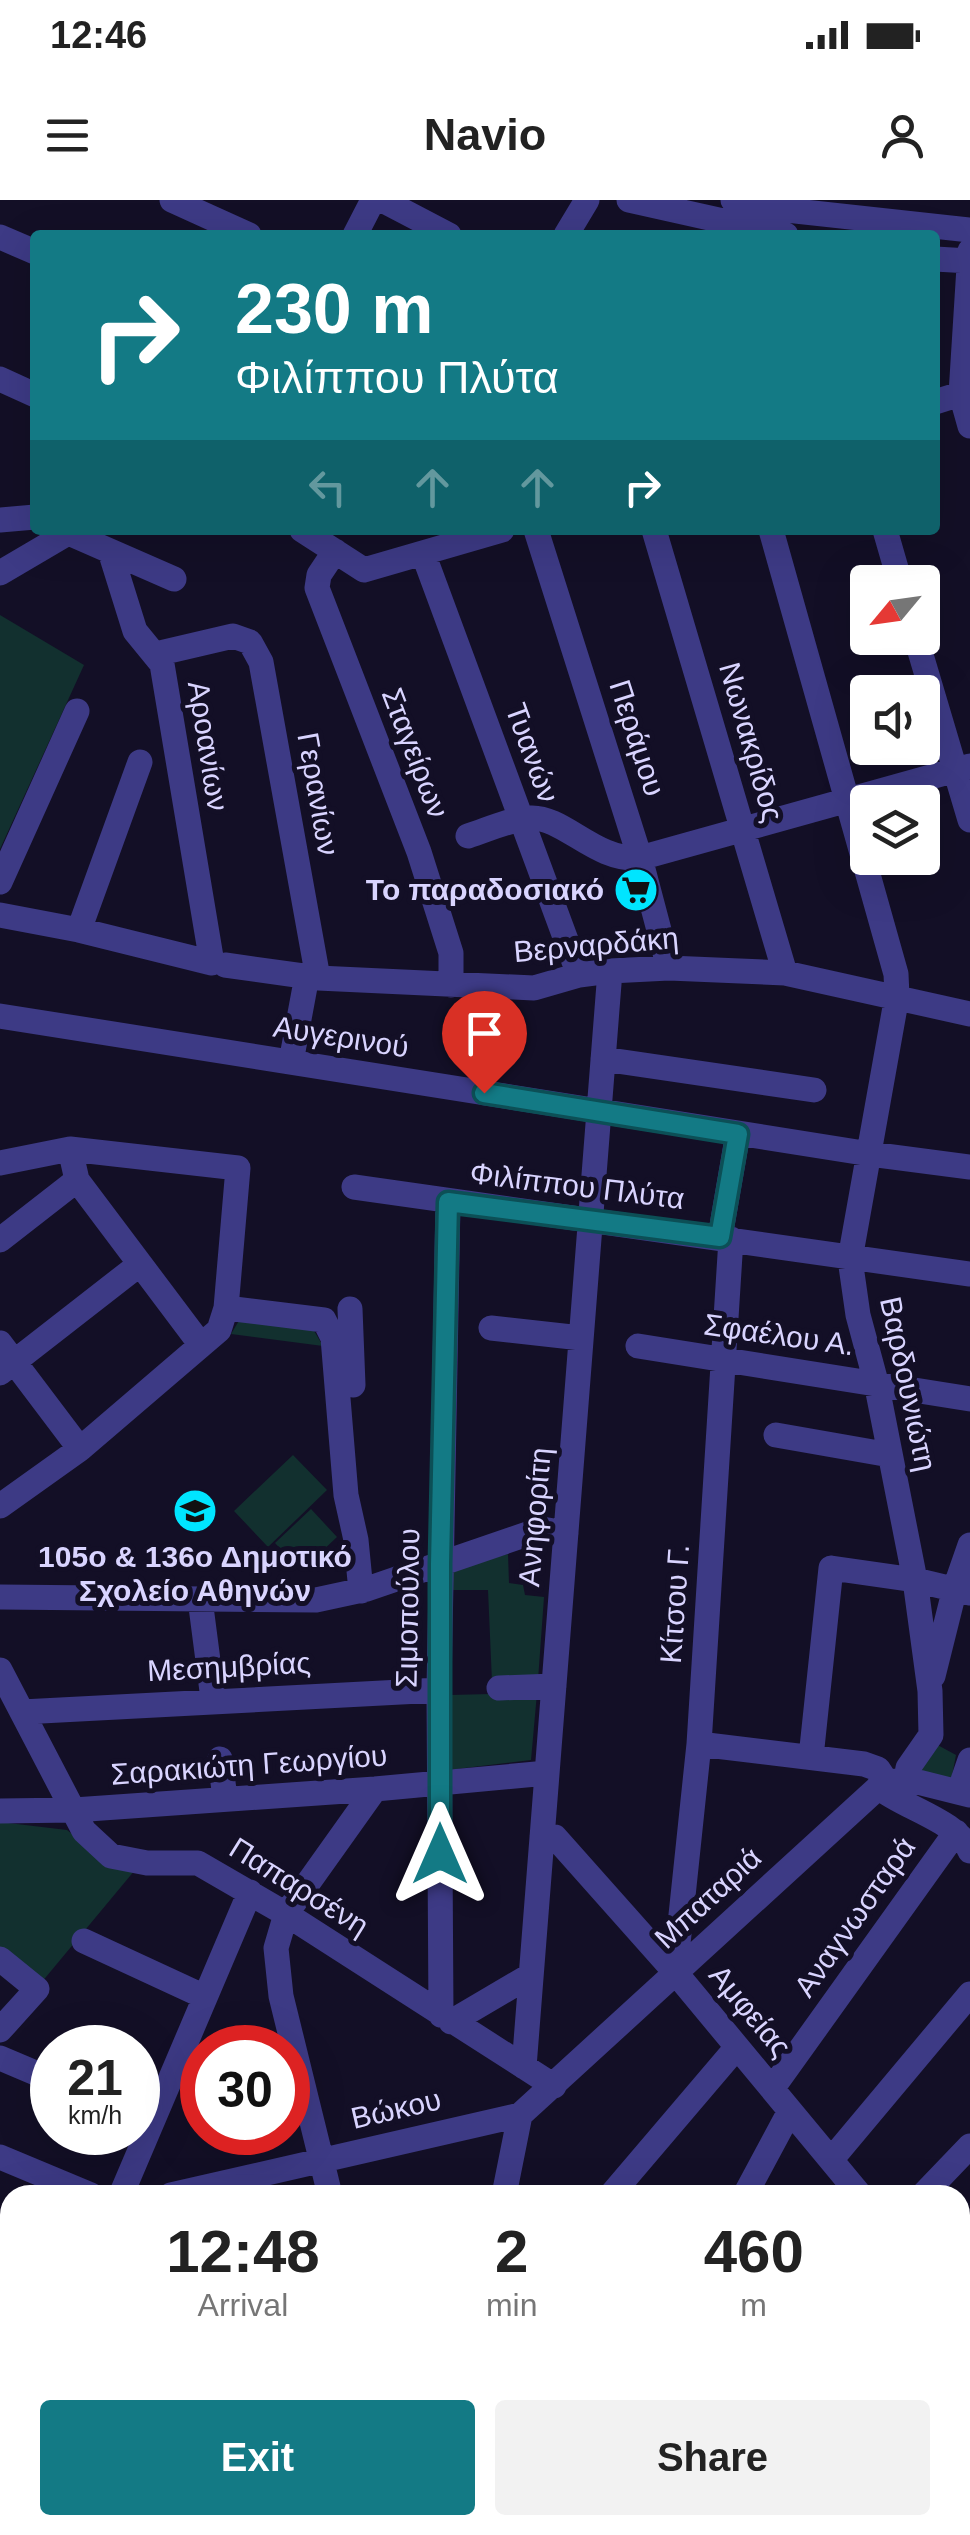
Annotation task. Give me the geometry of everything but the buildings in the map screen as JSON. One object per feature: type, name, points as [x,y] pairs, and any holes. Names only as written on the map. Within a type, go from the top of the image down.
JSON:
[{"type":"street","points":[[172,200],[201,206],[241,230]]},
{"type":"street","points":[[358,230],[373,200]]},
{"type":"street","points":[[382,200],[439,230]]},
{"type":"street","points":[[569,230],[587,200]]},
{"type":"street","points":[[630,200],[764,230]]},
{"type":"street","points":[[733,200],[768,208],[862,209],[970,230]]},
{"type":"street","points":[[189,230],[201,206]]},
{"type":"street","points":[[0,237],[30,250]]},
{"type":"street","points":[[970,251],[966,393],[970,426]]},
{"type":"street","points":[[940,258],[970,261]]},
{"type":"street","points":[[0,379],[30,392]]},
{"type":"street","points":[[940,401],[966,393]]},
{"type":"street","points":[[0,520],[30,517]]},
{"type":"street","points":[[0,573],[59,535]]},
{"type":"street","points":[[74,535],[174,579]]},
{"type":"street","points":[[310,535],[364,570],[486,535]]},
{"type":"street","name":"Περάμου","points":[[538,535],[640,858],[669,968]]},
{"type":"street","name":"Νωνακρίδος","points":[[655,535],[786,973]]},
{"type":"street","name":"Βαρδουνιώτη","points":[[772,535],[896,974],[897,996],[850,1258],[858,1315],[876,1382],[915,1580],[930,1690],[931,1735],[908,1768],[890,1782]]},
{"type":"street","points":[[886,535],[895,565]]},
{"type":"street","name":"Αροανίων","points":[[110,551],[135,631],[162,664],[218,964]]},
{"type":"street","name":"Σταγείρων","points":[[334,551],[319,576],[317,588],[418,852],[451,954],[451,985]]},
{"type":"street","name":"Τυανών","points":[[423,554],[579,975]]},
{"type":"street","name":"Γερανίων","points":[[156,654],[233,636],[250,642],[261,662],[312,977],[291,1062]]},
{"type":"street","points":[[922,655],[962,768],[970,820]]},
{"type":"street","points":[[0,882],[78,711]]},
{"type":"street","points":[[79,930],[140,762]]},
{"type":"street","points":[[468,836],[522,819],[542,819],[618,858],[640,858],[962,768]]},
{"type":"street","name":"Βερναρδάκη","points":[[0,914],[218,964],[312,977],[534,988],[610,971],[669,968],[786,973],[970,1014]]},
{"type":"street","name":"Ανηφορίτη","points":[[524,2067],[610,971]]},
{"type":"street","name":"Αυγερινού","points":[[0,1016],[870,1154],[969,1161]]},
{"type":"street","points":[[604,1059],[814,1090]]},
{"type":"street","name":"Κίτσου Γ.","points":[[675,1972],[699,1744],[723,1361],[725,1238],[738,1134]]},
{"type":"street","points":[[0,1163],[70,1148],[238,1168],[226,1308],[218,1330],[80,1449],[0,1506]]},
{"type":"street","points":[[70,1148],[77,1180],[202,1345]]},
{"type":"street","points":[[0,1240],[77,1180]]},
{"type":"street","name":"Φιλίππου Πλύτα","points":[[354,1187],[970,1274]]},
{"type":"street","name":"Σιμοπούλου","points":[[446,2018],[438,1690],[448,1202]]},
{"type":"street","points":[[80,1449],[4,1360],[140,1264]]},
{"type":"street","points":[[226,1308],[324,1320],[333,1338],[346,1494],[361,1591]]},
{"type":"street","points":[[350,1309],[358,1498],[356,1540]]},
{"type":"street","points":[[491,1328],[582,1338]]},
{"type":"street","name":"Σφαέλου Α.","points":[[638,1346],[970,1399]]},
{"type":"street","points":[[776,1434],[890,1455]]},
{"type":"street","points":[[0,1597],[316,1600],[361,1591],[542,1529],[566,1532]]},
{"type":"street","points":[[930,1690],[963,1590],[970,1545]]},
{"type":"street","points":[[811,1757],[831,1568],[963,1590]]},
{"type":"street","points":[[200,1600],[214,1699]]},
{"type":"street","name":"Παπαρσένη","points":[[0,1670],[84,1831],[111,1856],[147,1862],[198,1863],[286,1914],[554,2086]]},
{"type":"street","points":[[499,1688],[554,1686]]},
{"type":"street","name":"Μεσημβρίας","points":[[22,1712],[438,1690]]},
{"type":"street","points":[[699,1744],[864,1764],[878,1770],[963,1841]]},
{"type":"street","points":[[220,1758],[225,1798]]},
{"type":"street","points":[[890,1782],[964,1794],[970,1760]]},
{"type":"street","name":"Σαρακιώτη Γεωργίου","points":[[74,1810],[375,1790],[547,1773]]},
{"type":"street","name":"Μπαταριά","points":[[520,2114],[890,1782]]},
{"type":"street","points":[[327,2185],[277,1976],[276,1948],[286,1914],[375,1790]]},
{"type":"street","points":[[0,1811],[74,1810]]},
{"type":"street","name":"Αμφείας","points":[[542,1837],[555,1837],[675,1972],[851,2185]]},
{"type":"street","name":"Αναγνωσταρά","points":[[772,2089],[963,1841]]},
{"type":"street","points":[[160,2087],[205,1997],[250,1892]]},
{"type":"street","points":[[84,1941],[205,1997]]},
{"type":"street","points":[[0,1960],[37,1989],[0,2030]]},
{"type":"street","points":[[446,2018],[531,1976]]},
{"type":"street","points":[[830,2160],[970,1994]]},
{"type":"street","points":[[620,2185],[737,2047]]},
{"type":"street","points":[[0,2058],[30,2071]]},
{"type":"street","points":[[750,2185],[790,2111]]},
{"type":"street","points":[[506,2185],[520,2114]]},
{"type":"street","name":"Βώκου","points":[[213,2185],[520,2114]]},
{"type":"street","points":[[933,2185],[970,2146]]},
{"type":"street","points":[[124,2185],[133,2155]]},
{"type":"street","points":[[0,2158],[66,2185]]},
{"type":"green space","points":[[0,615],[84,665],[0,849]]},
{"type":"green space","points":[[240,1319],[313,1329],[323,1346],[231,1334]]},
{"type":"green space","points":[[293,1455],[327,1490],[268,1547],[234,1511]]},
{"type":"green space","points":[[311,1509],[337,1537],[301,1571],[275,1543]]},
{"type":"green space","points":[[508,1554],[509,1583],[523,1585],[525,1595],[544,1597],[538,1680],[492,1682],[488,1590],[448,1590],[452,1568]]},
{"type":"green space","points":[[537,1693],[531,1760],[448,1770],[450,1695]]},
{"type":"green space","points":[[932,1742],[956,1755],[951,1781],[918,1774]]},
{"type":"green space","points":[[0,1822],[67,1830],[111,1865],[135,1870],[41,1983],[0,1954]]},
{"type":"place","name":"Το παραδοσιακό","points":[[636,890]]},
{"type":"place","name":"105ο & 136ο Δημοτικό Σχολείο Αθηνών","points":[[195,1511]]},
{"type":"route","points":[[440,1854],[438,1690],[448,1202],[720,1237],[738,1134],[484,1093]]}]
